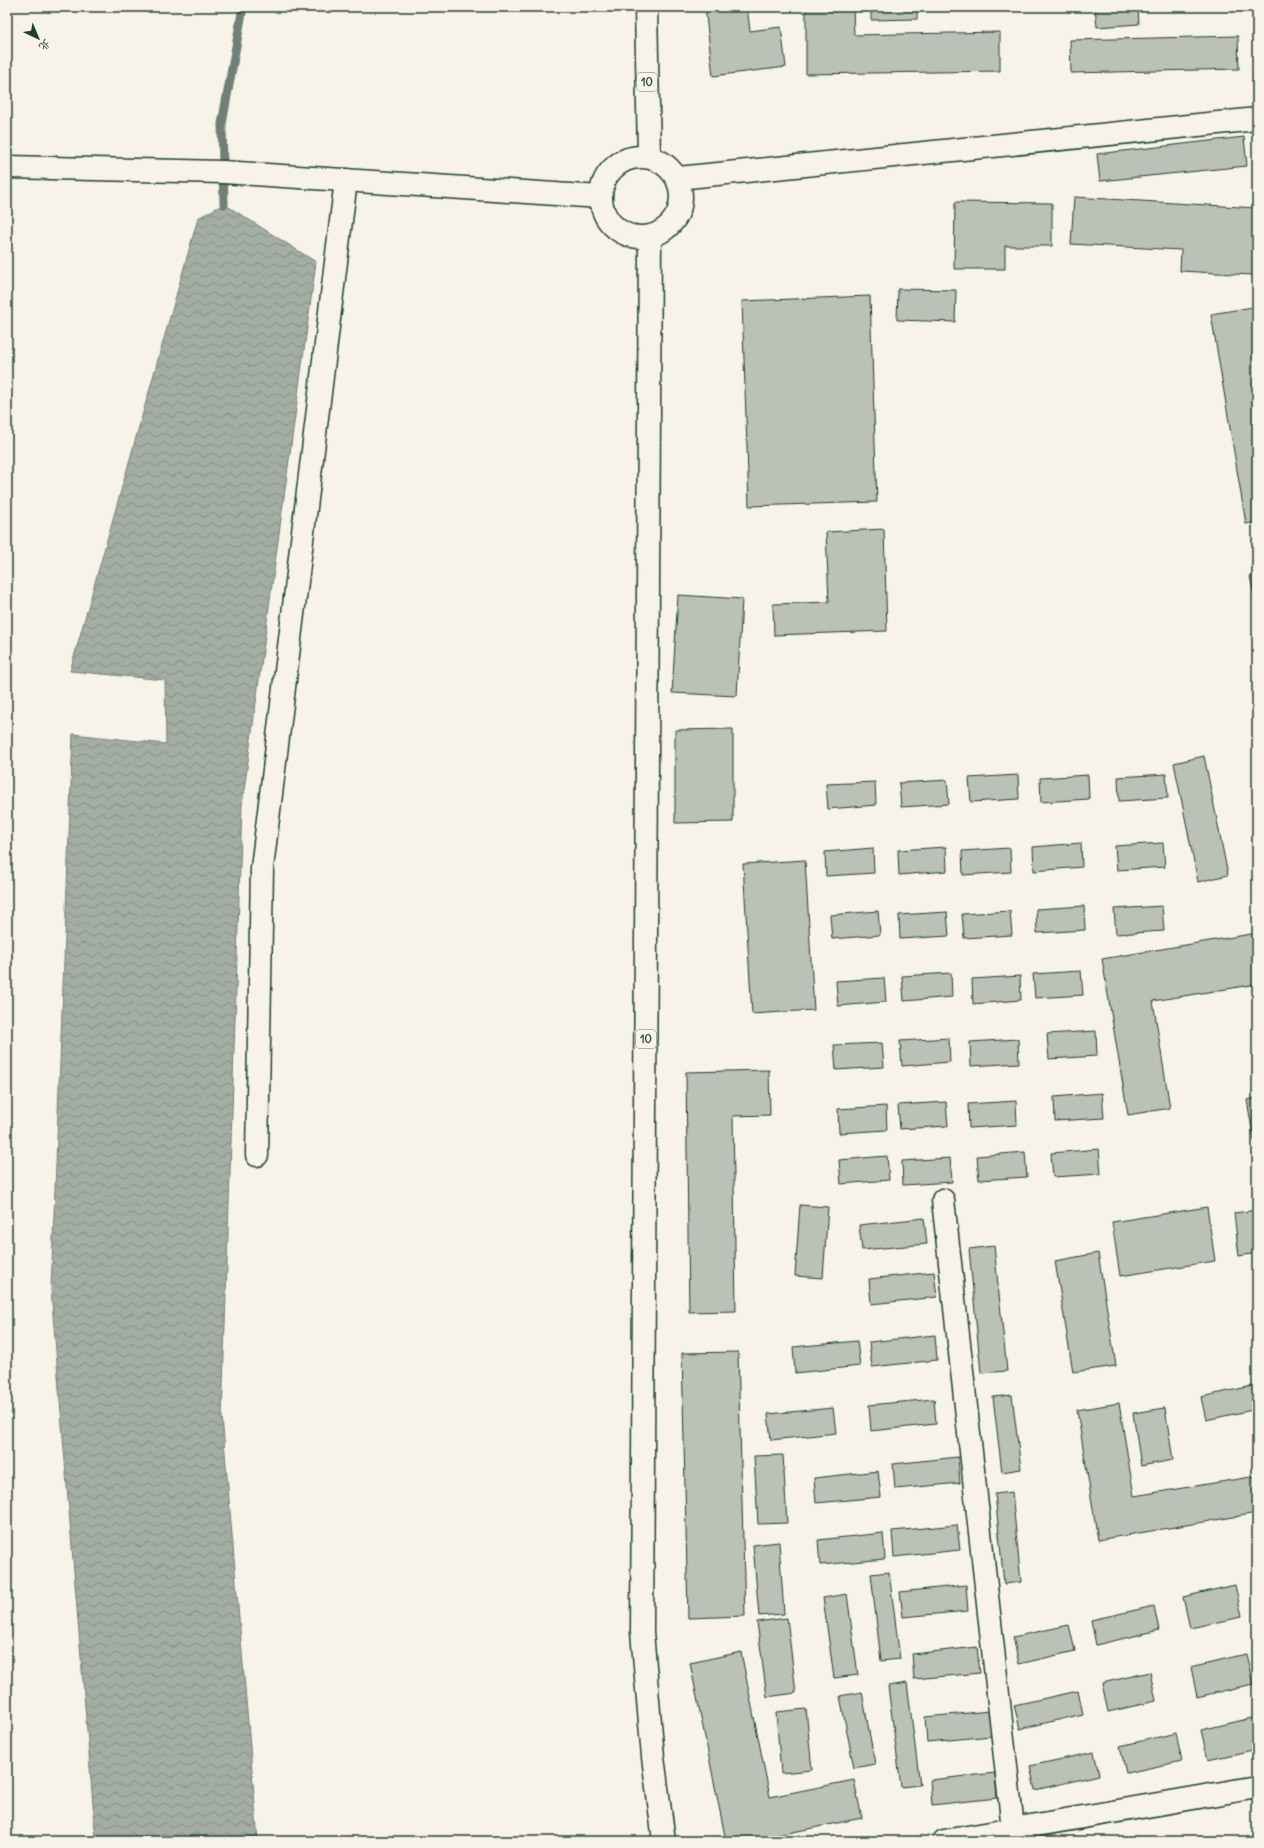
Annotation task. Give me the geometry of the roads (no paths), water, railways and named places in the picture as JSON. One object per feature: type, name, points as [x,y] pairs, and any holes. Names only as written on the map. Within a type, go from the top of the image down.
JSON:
[{"type":"street","name":"10","points":[[646,7],[649,156]]},
{"type":"street","points":[[678,178],[1257,119]]},
{"type":"street","points":[[649,156],[666,164],[678,178],[682,196],[678,214],[667,228],[650,237],[632,236],[616,229],[604,215],[600,198],[604,180],[615,165],[631,157],[649,156]]},
{"type":"street","points":[[7,167],[203,171],[600,198]]},
{"type":"street","points":[[256,1155],[262,868],[346,180]]},
{"type":"street","name":"10","points":[[650,237],[642,1632],[653,1757],[664,1841]]},
{"type":"street","points":[[943,1200],[1013,1829]]},
{"type":"street","points":[[944,1841],[1257,1787]]},
{"type":"water","points":[[224,204],[316,262],[242,805],[222,1417],[258,1841],[96,1841],[51,1290],[73,734],[166,744],[165,680],[70,671],[198,218]]},
{"type":"waterway","points":[[224,204],[222,124],[243,7]]}]
